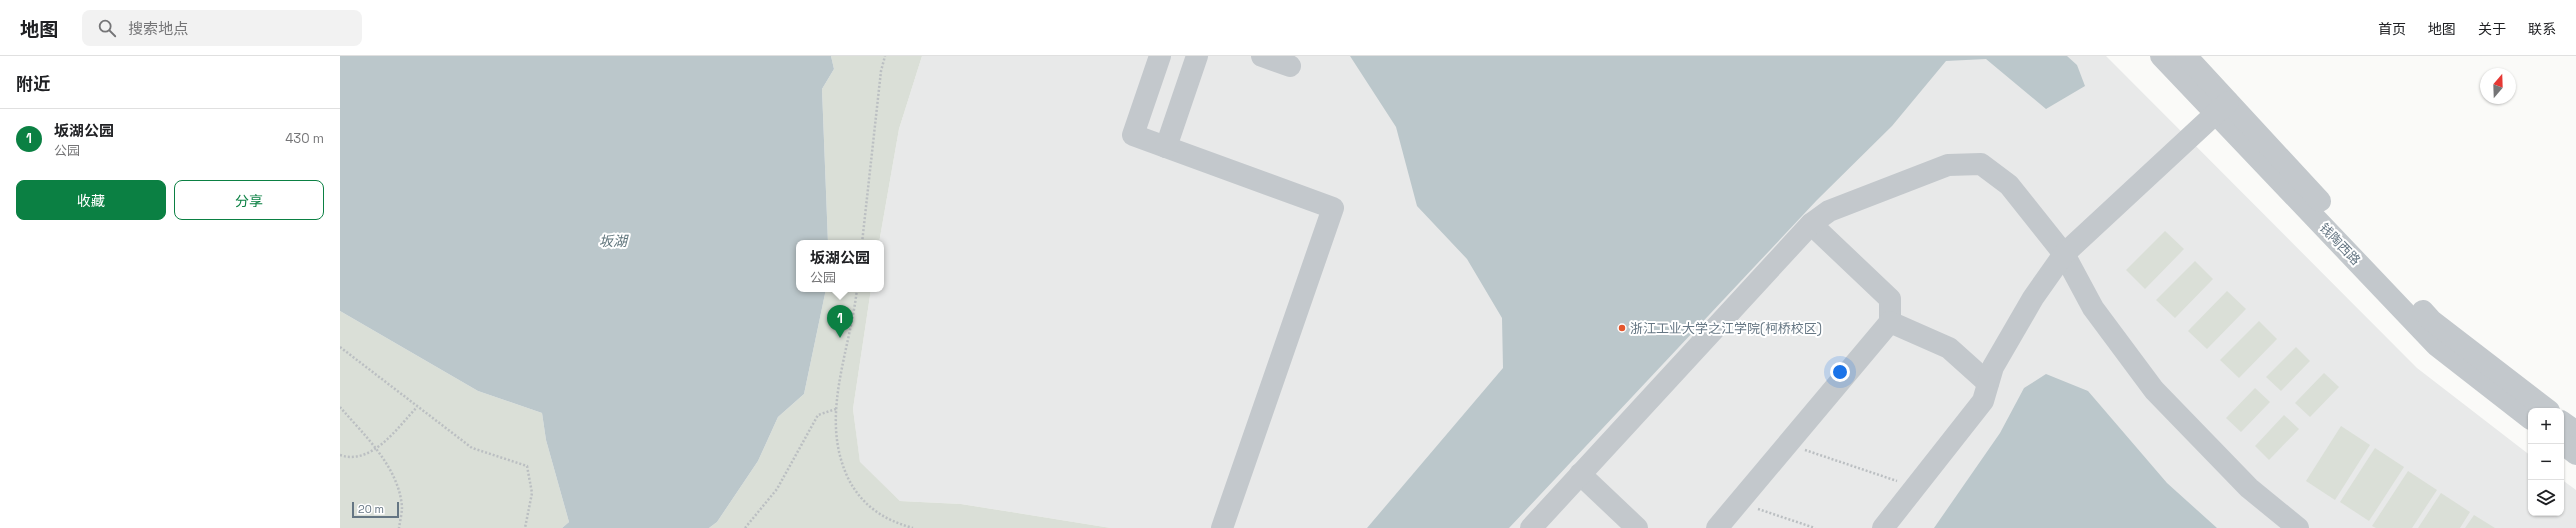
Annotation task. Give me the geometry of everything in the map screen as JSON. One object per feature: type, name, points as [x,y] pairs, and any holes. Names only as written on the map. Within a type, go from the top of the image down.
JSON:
[{"type":"street","points":[[1160,56],[1133,135],[1333,208],[1222,528]]},
{"type":"street","points":[[1166,147],[1197,56]]},
{"type":"street","points":[[1262,56],[1290,66]]},
{"type":"street","name":"钱陶西路","points":[[2162,56],[2222,107],[2432,321],[2544,408]]},
{"type":"street","name":"钱陶西路","points":[[2186,56],[2222,107],[2436,345],[2528,417]]},
{"type":"street","points":[[1883,528],[1983,401],[1993,367],[2030,304],[2064,254],[2222,107]]},
{"type":"street","points":[[1531,528],[1811,224],[1829,211],[1948,165],[1981,164],[2009,185],[2064,254],[2093,308],[2154,390],[2249,488],[2298,528]]},
{"type":"street","points":[[1716,528],[1890,322],[1890,300],[1811,224]]},
{"type":"street","points":[[1890,322],[1949,348],[1988,383]]},
{"type":"street","points":[[2564,423],[2576,432]]},
{"type":"street","points":[[2564,444],[2576,454]]},
{"type":"street","points":[[1580,474],[1637,528]]},
{"type":"path","points":[[862,240],[881,71],[885,56]]},
{"type":"path","points":[[856,292],[836,408],[838,446],[843,467],[854,490],[871,510],[895,523],[913,528]]},
{"type":"path","points":[[340,347],[472,448],[526,466],[532,493],[525,528]]},
{"type":"path","points":[[340,406],[384,460],[399,492],[402,507],[399,528]]},
{"type":"path","points":[[340,455],[351,459],[376,450],[417,407]]},
{"type":"path","points":[[745,528],[777,489],[818,415],[836,408]]},
{"type":"path","points":[[1787,444],[1914,487]]},
{"type":"path","points":[[1738,502],[1814,528]]},
{"type":"shaded area","points":[[831,56],[922,56],[899,129],[880,240],[828,240],[822,89],[834,69]]},
{"type":"shaded area","name":"浙江工业大学之江学院(柯桥校区)","points":[[922,56],[2106,56],[2417,368],[2528,454],[2528,516],[2564,516],[2564,481],[2576,490],[2576,528],[1111,528],[961,504],[900,501],[860,463],[853,409],[871,292],[884,292],[884,240],[880,240],[899,129]]},
{"type":"shaded area","points":[[2165,231],[2184,249],[2145,289],[2126,270]]},
{"type":"shaded area","points":[[2195,261],[2213,279],[2175,318],[2156,300]]},
{"type":"shaded area","points":[[2227,291],[2246,309],[2207,349],[2188,331]]},
{"type":"shaded area","points":[[825,292],[871,292],[853,409],[860,462],[900,501],[961,504],[1111,528],[709,528],[717,522],[758,461],[778,417],[804,394]]},
{"type":"shaded area","points":[[340,311],[478,391],[542,413],[546,440],[569,522],[562,528],[340,528]]},
{"type":"shaded area","points":[[2259,321],[2277,339],[2239,378],[2220,360]]},
{"type":"shaded area","points":[[2296,347],[2310,361],[2281,391],[2266,377]]},
{"type":"shaded area","points":[[2324,373],[2339,387],[2310,417],[2295,403]]},
{"type":"shaded area","points":[[2255,388],[2270,402],[2241,432],[2226,418]]},
{"type":"shaded area","points":[[2284,415],[2299,429],[2269,460],[2255,446]]},
{"type":"shaded area","points":[[2341,426],[2370,445],[2335,500],[2306,481]]},
{"type":"shaded area","points":[[2375,448],[2404,467],[2369,521],[2340,502]]},
{"type":"shaded area","points":[[2408,471],[2437,490],[2412,528],[2376,528],[2372,526]]},
{"type":"shaded area","points":[[2441,493],[2470,512],[2460,528],[2418,528]]},
{"type":"shaded area","points":[[2474,515],[2495,528],[2465,528]]},
{"type":"water","name":"坂湖","points":[[340,56],[831,56],[834,69],[822,89],[828,240],[796,240],[796,292],[825,292],[804,394],[778,417],[758,461],[717,522],[709,528],[562,528],[569,522],[546,440],[542,413],[478,391],[340,311]]},
{"type":"water","points":[[1350,56],[2067,56],[2077,65],[2085,86],[2046,109],[1986,59],[1946,61],[1892,126],[1817,200],[1509,528],[1367,528],[1503,368],[1502,318],[1467,259],[1417,206],[1396,127]]},
{"type":"water","points":[[2046,374],[2088,391],[2167,483],[2217,528],[1934,528],[2000,433],[2024,388]]},
{"type":"place","name":"浙江工业大学之江学院(柯桥校区)","points":[[1622,328]]},
{"type":"place","name":"坂湖公园","points":[[840,338]]}]
